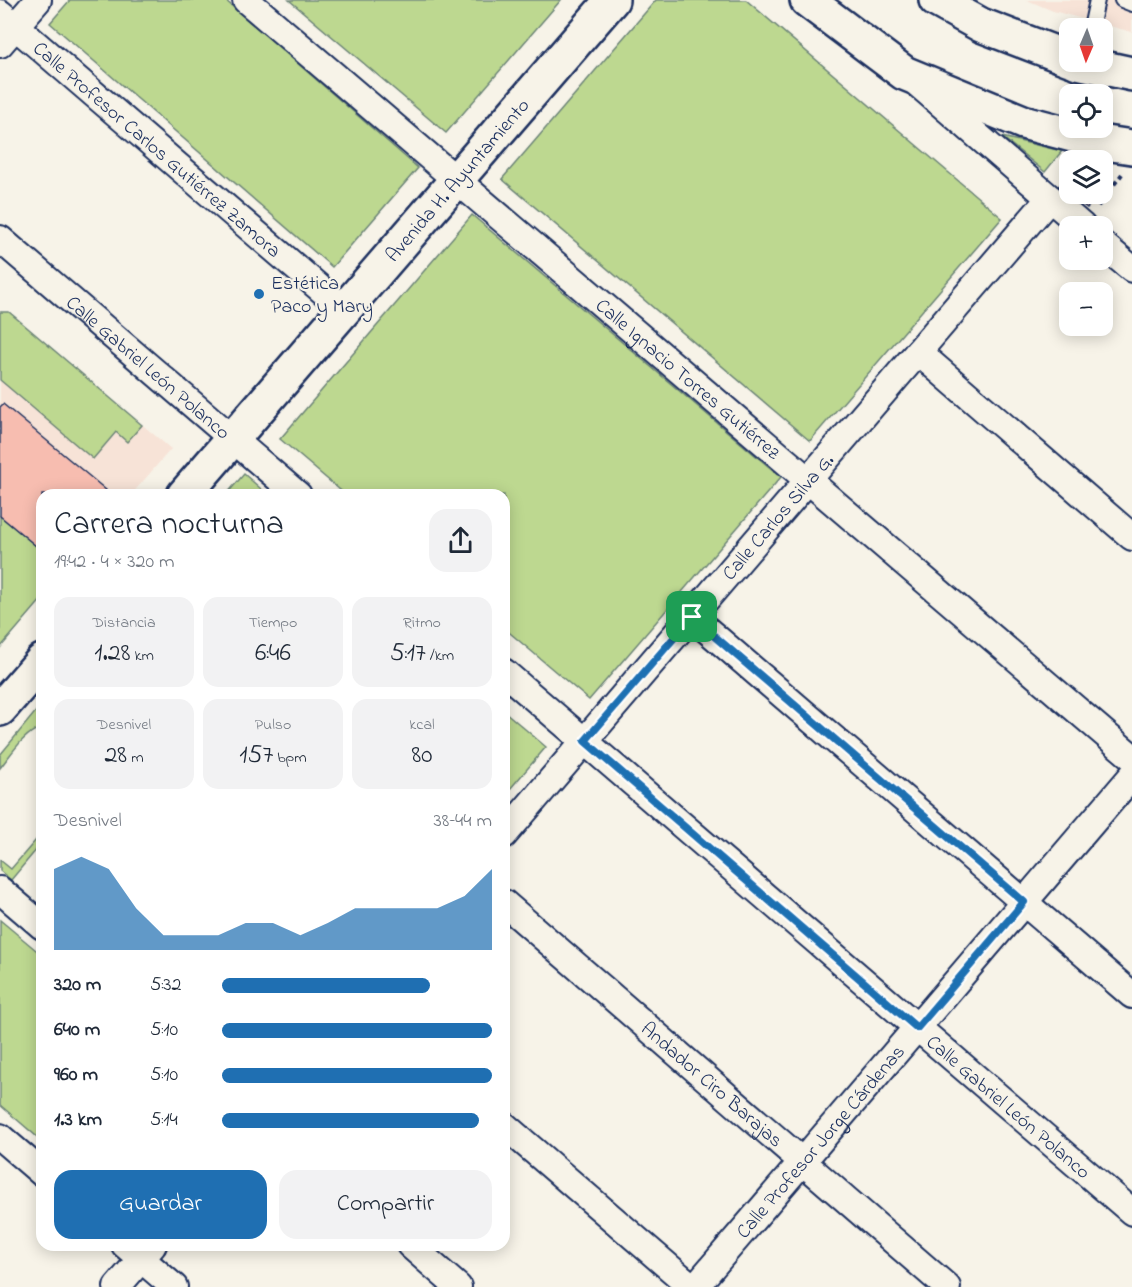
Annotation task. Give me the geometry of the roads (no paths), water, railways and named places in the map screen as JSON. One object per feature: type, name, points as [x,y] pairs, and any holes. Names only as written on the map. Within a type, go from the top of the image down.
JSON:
[{"type":"street","points":[[5,28],[38,0]]},
{"type":"street","name":"Calle Ignacio Torres Gutiérrez","points":[[246,0],[1132,757]]},
{"type":"street","name":"Avenida H. Ayuntamiento","points":[[189,489],[612,0]]},
{"type":"street","points":[[807,0],[904,73],[1050,198],[1088,216]]},
{"type":"street","points":[[936,0],[981,25],[1059,54]]},
{"type":"street","name":"Calle Profesor Carlos Gutiérrez Zamora","points":[[5,28],[344,309]]},
{"type":"street","points":[[1113,69],[1132,74]]},
{"type":"street","points":[[904,73],[1023,122],[1099,142],[1129,158]]},
{"type":"street","name":"Calle Carlos Silva G.","points":[[510,828],[1050,198]]},
{"type":"street","name":"Calle Gabriel León Polanco","points":[[0,239],[291,489]]},
{"type":"street","points":[[1113,253],[1132,269]]},
{"type":"street","points":[[918,352],[1132,537]]},
{"type":"street","points":[[692,617],[1132,995]]},
{"type":"street","points":[[0,709],[36,668]]},
{"type":"street","name":"Calle Gabriel León Polanco","points":[[510,677],[1132,1212]]},
{"type":"street","name":"Calle Profesor Jorge Cárdenas","points":[[694,1287],[1132,776]]},
{"type":"street","points":[[0,890],[36,921]]},
{"type":"street","name":"Andador Ciro Barajas","points":[[510,908],[947,1287]]},
{"type":"street","points":[[510,1130],[694,1287]]},
{"type":"street","points":[[0,1137],[36,1168]]},
{"type":"street","points":[[117,1287],[139,1251]]},
{"type":"street","points":[[141,1251],[174,1287]]},
{"type":"street","points":[[417,1251],[458,1287]]},
{"type":"lane","points":[[1093,18],[1097,0]]},
{"type":"lane","points":[[1122,0],[1132,4]]},
{"type":"place","name":"Estética Paco y Mary","points":[[259,294]]}]
